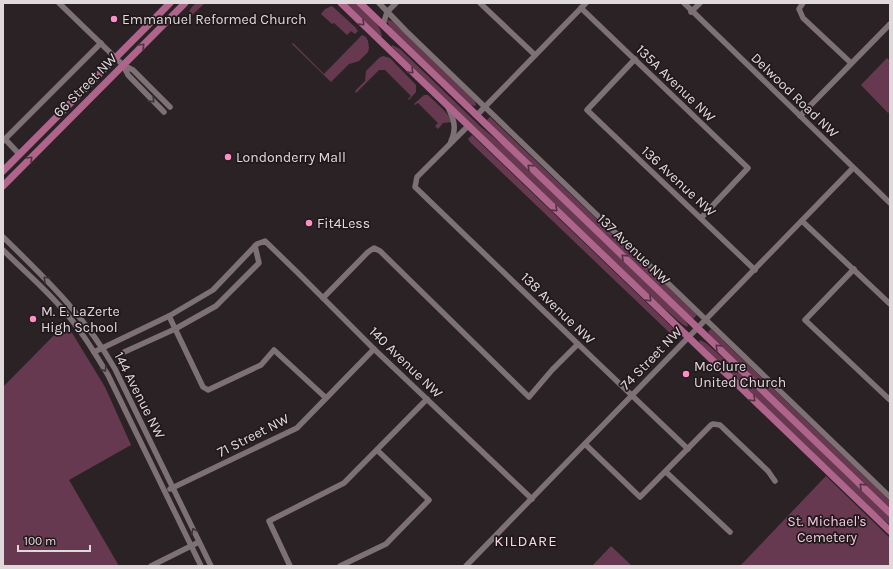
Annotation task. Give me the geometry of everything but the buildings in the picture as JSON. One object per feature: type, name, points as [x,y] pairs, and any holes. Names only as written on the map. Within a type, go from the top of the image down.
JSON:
[{"type":"main road","name":"66 Street NW","points":[[3,171],[170,3]]},
{"type":"main road","name":"66 Street NW","points":[[3,186],[185,3]]},
{"type":"main road","name":"137 Avenue NW","points":[[341,3],[890,532]]},
{"type":"main road","name":"137 Avenue NW","points":[[360,3],[890,513]]},
{"type":"street","points":[[59,3],[123,65],[133,70],[170,107]]},
{"type":"street","name":"137 Avenue NW","points":[[379,3],[890,497]]},
{"type":"street","points":[[383,25],[387,12],[396,3]]},
{"type":"street","points":[[476,115],[586,3]]},
{"type":"street","name":"Delwood Road NW","points":[[684,3],[691,12],[890,203]]},
{"type":"street","points":[[691,12],[700,3]]},
{"type":"street","points":[[803,3],[799,9],[804,18],[851,63]]},
{"type":"street","points":[[483,4],[535,55]]},
{"type":"street","name":"135A Avenue NW","points":[[581,8],[748,168],[701,218]]},
{"type":"street","points":[[374,16],[387,12]]},
{"type":"street","points":[[800,116],[890,24]]},
{"type":"street","name":"66 Street NW","points":[[19,154],[4,140],[101,43]]},
{"type":"street","name":"136 Avenue NW","points":[[635,59],[587,110],[755,270]]},
{"type":"street","points":[[123,65],[128,75],[164,112]]},
{"type":"street","name":"137 Avenue NW","points":[[447,105],[455,123],[454,134],[450,144]]},
{"type":"street","points":[[450,144],[468,126]]},
{"type":"street","name":"138 Avenue NW","points":[[450,144],[417,177],[415,187],[688,449]]},
{"type":"street","name":"74 Street NW","points":[[466,566],[853,168]]},
{"type":"street","points":[[802,220],[890,304]]},
{"type":"street","name":"144 Avenue NW","points":[[3,237],[65,299],[83,320],[103,348],[115,369],[211,566]]},
{"type":"street","name":"140 Avenue NW","points":[[255,246],[265,241],[374,349],[532,499]]},
{"type":"street","points":[[94,352],[169,316],[213,290],[255,246]]},
{"type":"street","points":[[122,353],[175,329],[216,306],[259,262],[255,246]]},
{"type":"street","points":[[323,298],[368,252],[374,248],[380,251],[529,397],[552,370],[578,344]]},
{"type":"street","name":"144 Avenue NW","points":[[3,250],[59,304],[76,326],[108,374],[201,566]]},
{"type":"street","points":[[854,269],[805,320],[890,400]]},
{"type":"street","points":[[169,316],[203,387],[208,390],[261,365],[274,350],[326,398]]},
{"type":"street","name":"71 Street NW","points":[[165,491],[297,428],[374,349]]},
{"type":"street","points":[[290,566],[269,521],[344,483],[427,399]]},
{"type":"street","points":[[585,444],[640,497],[713,424],[720,425],[768,471],[775,481]]},
{"type":"street","points":[[340,566],[386,544],[429,500],[377,450]]},
{"type":"street","points":[[666,472],[730,532]]},
{"type":"street","points":[[151,566],[200,542]]},
{"type":"green space","points":[[196,3],[205,3],[190,17],[189,15],[191,8]]},
{"type":"green space","points":[[345,3],[356,3],[368,14],[376,22],[382,37],[381,37]]},
{"type":"green space","points":[[332,6],[355,27],[358,31],[355,34],[351,31],[347,35],[321,14],[325,9]]},
{"type":"green space","points":[[387,21],[392,21],[475,101],[476,106],[471,105],[390,28]]},
{"type":"green space","points":[[362,35],[366,37],[368,41],[368,52],[359,61],[349,64],[331,82],[292,44],[293,43],[324,74]]},
{"type":"green space","points":[[392,45],[400,49],[481,127],[505,147],[685,320],[688,325],[687,327],[643,290],[392,47]]},
{"type":"green space","points":[[383,56],[390,58],[416,85],[416,92],[409,100],[408,99],[411,96],[385,70],[379,70],[356,93],[355,91],[365,81],[366,71]]},
{"type":"green space","points":[[887,58],[890,61],[890,111],[888,113],[861,85]]},
{"type":"green space","points":[[424,95],[428,95],[438,104],[452,122],[443,123],[438,129],[435,126],[438,123],[418,103],[415,105],[414,104]]},
{"type":"green space","points":[[490,117],[697,315],[693,319],[488,122],[487,120]]},
{"type":"green space","points":[[472,135],[679,335],[676,338],[673,336],[470,142],[468,139]]},
{"type":"green space","points":[[66,323],[105,387],[131,445],[69,480],[119,566],[3,566],[3,387]]},
{"type":"green space","points":[[711,329],[890,501],[890,508],[710,335],[708,332]]},
{"type":"green space","points":[[700,340],[706,343],[748,380],[890,517],[890,525],[872,510],[701,346]]},
{"type":"green space","name":"St. Michael's Cemetery","points":[[826,476],[890,538],[890,566],[740,566]]},
{"type":"green space","points":[[611,546],[632,566],[592,566]]},
{"type":"place","name":"Emmanuel Reformed Church","points":[[114,19]]},
{"type":"place","name":"Londonderry Mall","points":[[228,157]]},
{"type":"place","name":"Fit4Less","points":[[309,223]]},
{"type":"place","name":"M. E. LaZerte High School","points":[[33,319]]},
{"type":"place","name":"McClure United Church","points":[[686,374]]},
{"type":"district","name":"KILDARE","points":[[526,541]]}]
